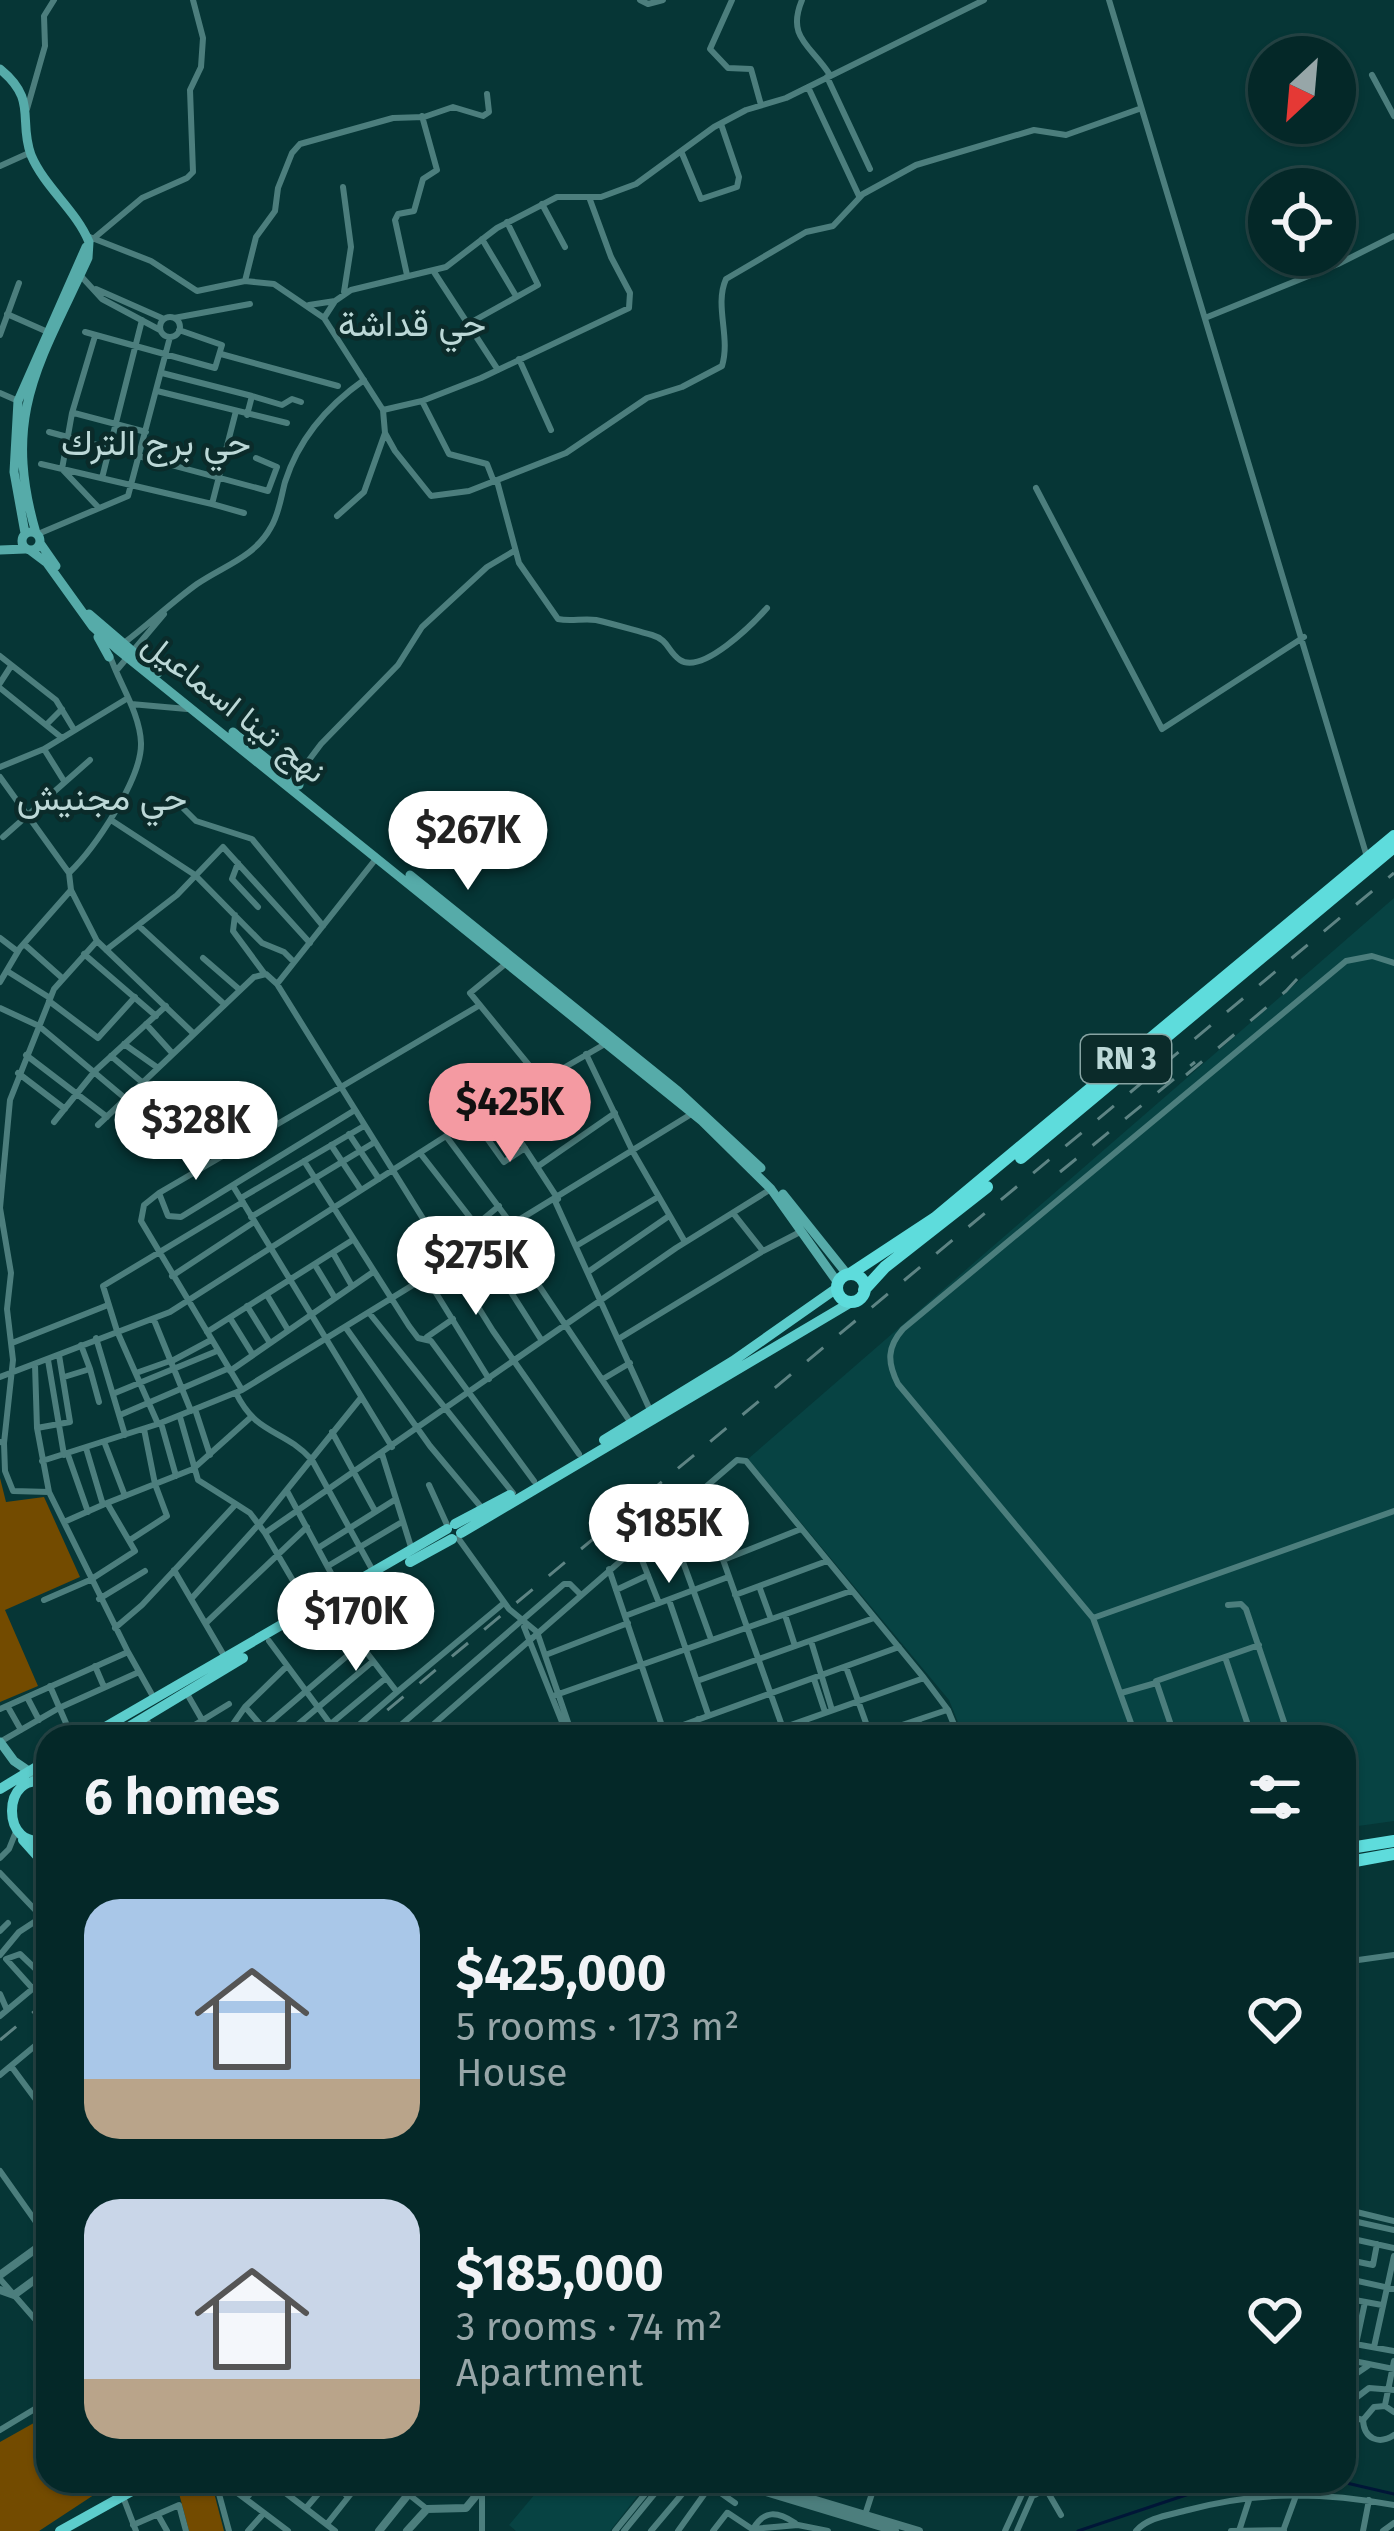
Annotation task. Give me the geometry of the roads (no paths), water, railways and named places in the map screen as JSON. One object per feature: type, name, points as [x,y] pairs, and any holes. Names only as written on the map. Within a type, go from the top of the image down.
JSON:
[{"type":"highway","name":"RN 3","points":[[843,1280],[935,1218],[1394,836]]},
{"type":"highway","name":"RN 3","points":[[864,1290],[885,1267],[1394,847]]},
{"type":"highway","points":[[861,1279],[864,1290],[853,1301],[841,1297],[843,1280],[861,1279]]},
{"type":"highway","points":[[1356,1847],[1394,1841]]},
{"type":"highway","points":[[1356,1861],[1394,1854]]},
{"type":"main road","points":[[0,69],[28,109],[30,152],[42,177],[90,239]]},
{"type":"main road","points":[[50,333],[80,275],[90,239]]},
{"type":"main road","points":[[90,239],[21,402],[14,472],[32,540],[93,627],[116,650]]},
{"type":"main road","points":[[0,549],[32,540]]},
{"type":"main road","name":"نهج تينا اسماعيل","points":[[32,540],[116,650],[130,655],[294,781],[751,1158],[843,1280]]},
{"type":"main road","name":"نهج تينا اسماعيل","points":[[130,655],[510,960]]},
{"type":"main road","name":"نهج تينا اسماعيل","points":[[610,1041],[771,1189],[843,1280]]},
{"type":"main road","name":"RN 3","points":[[110,1725],[454,1532],[483,1509],[733,1361],[843,1280]]},
{"type":"main road","name":"RN 3","points":[[130,1725],[853,1301]]},
{"type":"main road","points":[[0,1742],[14,1761],[20,1781],[4,1809],[12,1834],[36,1858]]},
{"type":"main road","points":[[0,1790],[36,1769]]},
{"type":"main road","points":[[20,1781],[36,1782]]},
{"type":"main road","points":[[50,2531],[112,2493]]},
{"type":"main road","points":[[60,2531],[113,2493]]},
{"type":"street","points":[[28,109],[45,46],[44,16],[54,0]]},
{"type":"street","points":[[90,239],[142,198],[193,172],[190,89],[201,67],[202,38],[193,0]]},
{"type":"street","points":[[640,0],[648,4],[663,0]]},
{"type":"street","points":[[732,0],[710,49],[728,68],[751,69],[761,105]]},
{"type":"street","points":[[802,0],[795,16],[797,34],[829,76],[870,170]]},
{"type":"street","points":[[308,305],[339,298],[370,283],[434,271],[507,222],[566,195],[612,194],[636,184],[721,124],[808,87],[984,0]]},
{"type":"street","points":[[1109,0],[1367,857]]},
{"type":"street","points":[[1372,75],[1394,116]]},
{"type":"street","points":[[808,87],[859,196]]},
{"type":"street","points":[[245,281],[256,237],[275,211],[278,188],[295,148],[308,140],[393,118],[454,107],[483,116],[489,112],[487,94]]},
{"type":"street","points":[[385,433],[431,496],[496,482],[566,453],[647,398],[722,366],[726,337],[721,291],[726,279],[806,232],[838,223],[859,196],[916,165],[1034,130],[1066,135],[1139,109]]},
{"type":"street","points":[[406,275],[394,220],[398,214],[414,212],[423,178],[437,170],[422,116]]},
{"type":"street","points":[[681,151],[701,199],[737,187],[739,177],[721,124]]},
{"type":"street","points":[[0,166],[30,152]]},
{"type":"street","points":[[324,318],[339,298],[351,261],[343,187]]},
{"type":"street","points":[[382,410],[422,401],[498,370],[632,305],[589,196]]},
{"type":"street","points":[[542,204],[566,247]]},
{"type":"street","points":[[468,324],[538,281],[507,222]]},
{"type":"street","points":[[1204,318],[1394,236]]},
{"type":"street","points":[[90,239],[151,261],[197,291],[245,281],[274,284],[324,318],[382,410],[385,433],[364,492],[337,516]]},
{"type":"street","points":[[482,239],[516,296]]},
{"type":"street","points":[[434,271],[498,370]]},
{"type":"street","points":[[80,275],[101,299],[170,337]]},
{"type":"street","points":[[0,335],[19,283]]},
{"type":"street","points":[[95,289],[164,319],[250,304]]},
{"type":"street","points":[[7,314],[50,333]]},
{"type":"street","points":[[85,332],[214,368],[221,355],[220,343],[179,330],[174,318]]},
{"type":"street","points":[[160,330],[164,319]]},
{"type":"street","points":[[102,478],[142,320]]},
{"type":"street","points":[[32,540],[124,500],[133,484],[170,337],[179,330]]},
{"type":"street","points":[[62,469],[66,436],[95,336]]},
{"type":"street","points":[[221,355],[338,386]]},
{"type":"street","points":[[519,358],[551,430]]},
{"type":"street","points":[[162,372],[283,405],[292,399],[301,402]]},
{"type":"street","points":[[69,873],[111,820],[141,747],[130,701],[116,670],[116,650],[200,582],[247,555],[270,530],[286,478],[306,438],[336,399],[364,380]]},
{"type":"street","points":[[213,406],[218,387]]},
{"type":"street","points":[[157,391],[287,423]]},
{"type":"street","points":[[0,393],[21,402]]},
{"type":"street","points":[[247,415],[252,396]]},
{"type":"street","points":[[422,401],[449,454],[487,464],[514,551],[558,619],[599,621],[653,636],[667,642],[683,662],[713,654],[738,639],[767,608]]},
{"type":"street","points":[[212,504],[236,411]]},
{"type":"street","points":[[72,412],[146,432]]},
{"type":"street","points":[[49,433],[268,491],[277,467],[256,458]]},
{"type":"street","points":[[41,464],[244,513]]},
{"type":"street","points":[[62,469],[99,508]]},
{"type":"street","points":[[1036,488],[1162,729],[1304,637]]},
{"type":"street","points":[[294,781],[321,744],[398,665],[422,627],[487,567],[514,551]]},
{"type":"street","points":[[116,670],[165,612]]},
{"type":"street","points":[[0,656],[62,709],[74,729]]},
{"type":"street","points":[[12,665],[0,686],[62,738]]},
{"type":"street","points":[[0,767],[130,701],[196,710]]},
{"type":"street","points":[[46,725],[62,709]]},
{"type":"street","points":[[44,748],[65,782]]},
{"type":"street","points":[[3,837],[90,760]]},
{"type":"street","points":[[0,777],[69,873],[71,890],[97,941],[194,1034]]},
{"type":"street","points":[[175,799],[196,821],[252,839],[323,926]]},
{"type":"street","points":[[111,820],[195,875],[262,943],[294,962]]},
{"type":"street","points":[[106,950],[139,926],[220,847],[226,848],[310,943]]},
{"type":"street","points":[[277,984],[378,856]]},
{"type":"street","points":[[238,862],[232,879],[258,907]]},
{"type":"street","points":[[0,982],[17,952],[71,890]]},
{"type":"street","points":[[236,914],[233,931],[277,984],[451,1264],[579,1454]]},
{"type":"street","points":[[139,926],[224,1004]]},
{"type":"street","points":[[0,938],[17,952]]},
{"type":"street","points":[[49,1492],[20,1493],[10,1487],[2,1442],[12,1374],[7,1309],[10,1265],[0,1206],[2,1149],[18,1073],[50,999],[61,977],[97,941]]},
{"type":"street","points":[[24,944],[61,977]]},
{"type":"street","points":[[84,954],[156,1016]]},
{"type":"street","points":[[1132,1725],[1093,1618],[898,1384],[889,1363],[892,1344],[903,1329],[1346,961],[1372,956],[1394,963]]},
{"type":"street","points":[[203,958],[240,990]]},
{"type":"street","points":[[510,960],[471,989],[542,1081]]},
{"type":"street","points":[[6,970],[98,1037],[135,997]]},
{"type":"street","points":[[98,1125],[224,1004],[264,973]]},
{"type":"street","points":[[374,1574],[312,1460],[250,1418],[229,1369],[140,1214],[159,1193],[479,1005]]},
{"type":"street","points":[[54,1123],[95,1071],[166,1006]]},
{"type":"street","points":[[0,1008],[39,1026],[126,1099]]},
{"type":"street","points":[[146,1024],[173,1054]]},
{"type":"street","points":[[0,1377],[154,1319],[446,1136],[610,1041]]},
{"type":"street","points":[[124,1043],[158,1069]]},
{"type":"street","points":[[586,1054],[633,1152],[685,1242]]},
{"type":"street","points":[[26,1055],[107,1117]]},
{"type":"street","points":[[111,1056],[143,1083]]},
{"type":"street","points":[[18,1073],[64,1109]]},
{"type":"street","points":[[498,1107],[557,1200],[650,1411]]},
{"type":"street","points":[[159,1193],[168,1216],[176,1219],[355,1110]]},
{"type":"street","points":[[537,1167],[615,1113]]},
{"type":"street","points":[[42,1461],[160,1424],[239,1391],[693,1113]]},
{"type":"street","points":[[474,1120],[504,1162],[525,1148]]},
{"type":"street","points":[[176,1476],[160,1424],[117,1331],[104,1286],[364,1126]]},
{"type":"street","points":[[349,1134],[379,1179]]},
{"type":"street","points":[[446,1136],[513,1226]]},
{"type":"street","points":[[172,1276],[375,1142]]},
{"type":"street","points":[[331,1145],[361,1190]]},
{"type":"street","points":[[420,1153],[476,1225]]},
{"type":"street","points":[[304,1161],[417,1336],[431,1341],[533,1481]]},
{"type":"street","points":[[233,1186],[392,1447]]},
{"type":"street","points":[[266,1533],[685,1242],[771,1189]]},
{"type":"street","points":[[576,1246],[658,1197]]},
{"type":"street","points":[[443,1251],[499,1206]]},
{"type":"street","points":[[733,1213],[763,1251]]},
{"type":"street","points":[[588,1272],[669,1215]]},
{"type":"street","points":[[620,1338],[803,1231]]},
{"type":"street","points":[[503,1232],[631,1423]]},
{"type":"street","points":[[136,1373],[170,1361],[352,1240]]},
{"type":"street","points":[[481,1245],[542,1342]]},
{"type":"street","points":[[333,1253],[352,1286]]},
{"type":"street","points":[[315,1265],[335,1298]]},
{"type":"street","points":[[120,1415],[183,1391],[254,1355],[373,1272]]},
{"type":"street","points":[[427,1279],[490,1379]]},
{"type":"street","points":[[267,1295],[288,1330]]},
{"type":"street","points":[[11,1343],[109,1305]]},
{"type":"street","points":[[248,1306],[270,1343]]},
{"type":"street","points":[[370,1314],[513,1493]]},
{"type":"street","points":[[230,1318],[254,1355]]},
{"type":"street","points":[[154,1319],[209,1455]]},
{"type":"street","points":[[424,1339],[452,1319]]},
{"type":"street","points":[[346,1328],[483,1509]]},
{"type":"street","points":[[96,1338],[125,1435]]},
{"type":"street","points":[[81,1345],[99,1402]]},
{"type":"street","points":[[115,1393],[218,1351]]},
{"type":"street","points":[[37,1427],[70,1422],[59,1354]]},
{"type":"street","points":[[48,1360],[66,1455],[88,1512]]},
{"type":"street","points":[[603,1378],[630,1363]]},
{"type":"street","points":[[35,1365],[37,1427],[49,1492],[99,1599],[155,1700]]},
{"type":"street","points":[[64,1377],[90,1369]]},
{"type":"street","points":[[192,1598],[361,1398]]},
{"type":"street","points":[[180,1415],[198,1480],[260,1523],[310,1611]]},
{"type":"street","points":[[63,1523],[194,1469],[250,1418]]},
{"type":"street","points":[[130,1540],[167,1516],[144,1429]]},
{"type":"street","points":[[332,1432],[375,1511]]},
{"type":"street","points":[[104,1442],[124,1496]]},
{"type":"street","points":[[44,1600],[134,1553],[105,1504],[86,1448]]},
{"type":"street","points":[[382,1454],[413,1552]]},
{"type":"street","points":[[432,1725],[667,1518],[743,1459],[925,1678],[954,1725]]},
{"type":"street","points":[[429,1485],[454,1532],[504,1603],[537,1632],[567,1725]]},
{"type":"street","points":[[287,1491],[342,1593]]},
{"type":"street","points":[[694,1496],[705,1509],[782,1725]]},
{"type":"street","points":[[318,1548],[396,1499]]},
{"type":"street","points":[[115,1628],[236,1504]]},
{"type":"street","points":[[1093,1618],[1394,1511]]},
{"type":"street","points":[[667,1518],[712,1640]]},
{"type":"street","points":[[328,1566],[402,1522]]},
{"type":"street","points":[[207,1622],[307,1527]]},
{"type":"street","points":[[722,1560],[801,1529]]},
{"type":"street","points":[[636,1545],[659,1603]]},
{"type":"street","points":[[734,1595],[827,1561]]},
{"type":"street","points":[[609,1569],[662,1725]]},
{"type":"street","points":[[174,1570],[226,1659]]},
{"type":"street","points":[[99,1599],[145,1571]]},
{"type":"street","points":[[616,1590],[648,1575]]},
{"type":"street","points":[[542,1655],[728,1577]]},
{"type":"street","points":[[401,1725],[564,1584],[579,1594]]},
{"type":"street","points":[[759,1586],[771,1619]]},
{"type":"street","points":[[556,1695],[851,1591]]},
{"type":"street","points":[[669,1600],[708,1714]]},
{"type":"street","points":[[357,1725],[504,1603]]},
{"type":"street","points":[[1228,1605],[1241,1604],[1246,1609],[1284,1725]]},
{"type":"street","points":[[331,1606],[397,1692]]},
{"type":"street","points":[[785,1615],[795,1647]]},
{"type":"street","points":[[697,1681],[874,1618]]},
{"type":"street","points":[[521,1622],[542,1655]]},
{"type":"street","points":[[269,1641],[331,1724],[386,1678]]},
{"type":"street","points":[[811,1641],[829,1711]]},
{"type":"street","points":[[266,1725],[361,1645]]},
{"type":"street","points":[[1121,1693],[1259,1645]]},
{"type":"street","points":[[682,1725],[899,1647]]},
{"type":"street","points":[[21,1730],[4,1707],[128,1652]]},
{"type":"street","points":[[1225,1658],[1248,1725]]},
{"type":"street","points":[[297,1725],[373,1661]]},
{"type":"street","points":[[94,1666],[104,1688]]},
{"type":"street","points":[[232,1725],[287,1666]]},
{"type":"street","points":[[846,1667],[867,1725]]},
{"type":"street","points":[[0,1742],[59,1708],[139,1672]]},
{"type":"street","points":[[789,1725],[925,1678]]},
{"type":"street","points":[[1156,1683],[1170,1725]]},
{"type":"street","points":[[50,1686],[67,1725]]},
{"type":"street","points":[[187,1691],[204,1725]]},
{"type":"street","points":[[27,1697],[39,1720]]},
{"type":"street","points":[[195,1725],[229,1704]]},
{"type":"street","points":[[245,1707],[260,1725]]},
{"type":"street","points":[[914,1725],[948,1710]]},
{"type":"street","points":[[144,1716],[149,1725]]},
{"type":"street","points":[[698,1719],[700,1725]]},
{"type":"street","points":[[0,1858],[9,1849],[12,1834]]},
{"type":"street","points":[[0,1874],[36,1907]]},
{"type":"street","points":[[0,1893],[10,1883]]},
{"type":"street","points":[[2,1956],[36,1922]]},
{"type":"street","points":[[0,1931],[8,1923]]},
{"type":"street","points":[[2,1956],[20,1954],[36,1968]]},
{"type":"street","points":[[1356,1960],[1394,1955]]},
{"type":"street","points":[[2,1956],[32,1989]]},
{"type":"street","points":[[3,2013],[36,1986]]},
{"type":"street","points":[[0,1994],[3,2013]]},
{"type":"street","points":[[0,2074],[36,2045]]},
{"type":"street","points":[[10,2066],[36,2100]]},
{"type":"street","points":[[0,2171],[36,2223]]},
{"type":"street","points":[[0,2189],[8,2183]]},
{"type":"street","points":[[1356,2213],[1394,2221]]},
{"type":"street","points":[[1356,2222],[1394,2230]]},
{"type":"street","points":[[1356,2240],[1394,2252],[1391,2289],[1374,2347]]},
{"type":"street","points":[[1369,2284],[1377,2244]]},
{"type":"street","points":[[36,2249],[0,2277],[36,2321]]},
{"type":"street","points":[[1356,2261],[1373,2265]]},
{"type":"street","points":[[14,2295],[36,2279]]},
{"type":"street","points":[[1356,2281],[1391,2289]]},
{"type":"street","points":[[0,2290],[14,2295]]},
{"type":"street","points":[[1356,2300],[1383,2306]]},
{"type":"street","points":[[1365,2302],[1356,2344],[1394,2351]]},
{"type":"street","points":[[1356,2322],[1360,2323]]},
{"type":"street","points":[[1356,2362],[1394,2367],[1385,2406]]},
{"type":"street","points":[[1356,2374],[1369,2365]]},
{"type":"street","points":[[1356,2398],[1362,2391],[1391,2389]]},
{"type":"street","points":[[1394,2412],[1385,2406],[1374,2407],[1364,2420],[1365,2432],[1373,2439],[1394,2437]]},
{"type":"street","points":[[0,2430],[36,2409]]},
{"type":"street","points":[[1356,2416],[1364,2420]]},
{"type":"street","points":[[121,2493],[135,2528],[179,2506],[186,2531]]},
{"type":"street","points":[[220,2493],[229,2531]]},
{"type":"street","points":[[238,2493],[281,2529]]},
{"type":"street","points":[[246,2499],[251,2493]]},
{"type":"street","points":[[286,2493],[335,2531]]},
{"type":"street","points":[[306,2508],[319,2493]]},
{"type":"street","points":[[346,2493],[348,2497]]},
{"type":"street","points":[[312,2531],[351,2493]]},
{"type":"street","points":[[466,2508],[478,2493]]},
{"type":"street","points":[[482,2531],[484,2493]]},
{"type":"street","points":[[620,2531],[653,2493]]},
{"type":"street","points":[[664,2531],[653,2529],[680,2493]]},
{"type":"street","points":[[678,2531],[705,2493]]},
{"type":"street","points":[[722,2493],[735,2504]]},
{"type":"street","points":[[713,2531],[743,2493]]},
{"type":"street","points":[[780,2493],[896,2531]]},
{"type":"street","points":[[786,2493],[919,2531]]},
{"type":"street","points":[[865,2515],[872,2493]]},
{"type":"street","points":[[1005,2531],[1024,2493]]},
{"type":"street","points":[[1017,2531],[1039,2493]]},
{"type":"street","points":[[1048,2493],[1061,2516]]},
{"type":"street","points":[[1250,2498],[1236,2531],[1284,2530],[1297,2493]]},
{"type":"street","points":[[1136,2531],[1250,2498],[1297,2493],[1394,2505]]},
{"type":"street","points":[[380,2531],[409,2494],[427,2509],[466,2508],[482,2521]]},
{"type":"street","points":[[645,2500],[664,2514]]},
{"type":"street","points":[[1363,2531],[1369,2500]]},
{"type":"street","points":[[407,2531],[427,2509]]},
{"type":"street","points":[[248,2531],[264,2513]]},
{"type":"street","points":[[728,2513],[752,2530],[798,2525]]},
{"type":"street","points":[[752,2530],[760,2516],[768,2513],[828,2531]]},
{"type":"street","points":[[158,2515],[166,2531]]},
{"type":"street","points":[[1383,2531],[1394,2523]]},
{"type":"waterway","points":[[1356,2485],[1394,2494]]},
{"type":"waterway","points":[[1078,2531],[1192,2493]]},
{"type":"railway","points":[[369,1725],[1394,873]]},
{"type":"railway","points":[[1186,1075],[1307,968]]},
{"type":"railway","points":[[1060,1172],[1195,1062]]},
{"type":"railway","points":[[0,2040],[36,2010]]},
{"type":"district","name":"حي قداشة","points":[[412,323]]},
{"type":"district","name":"حي برج الترك","points":[[156,442]]},
{"type":"district","name":"حي مجنيش","points":[[102,797]]}]
